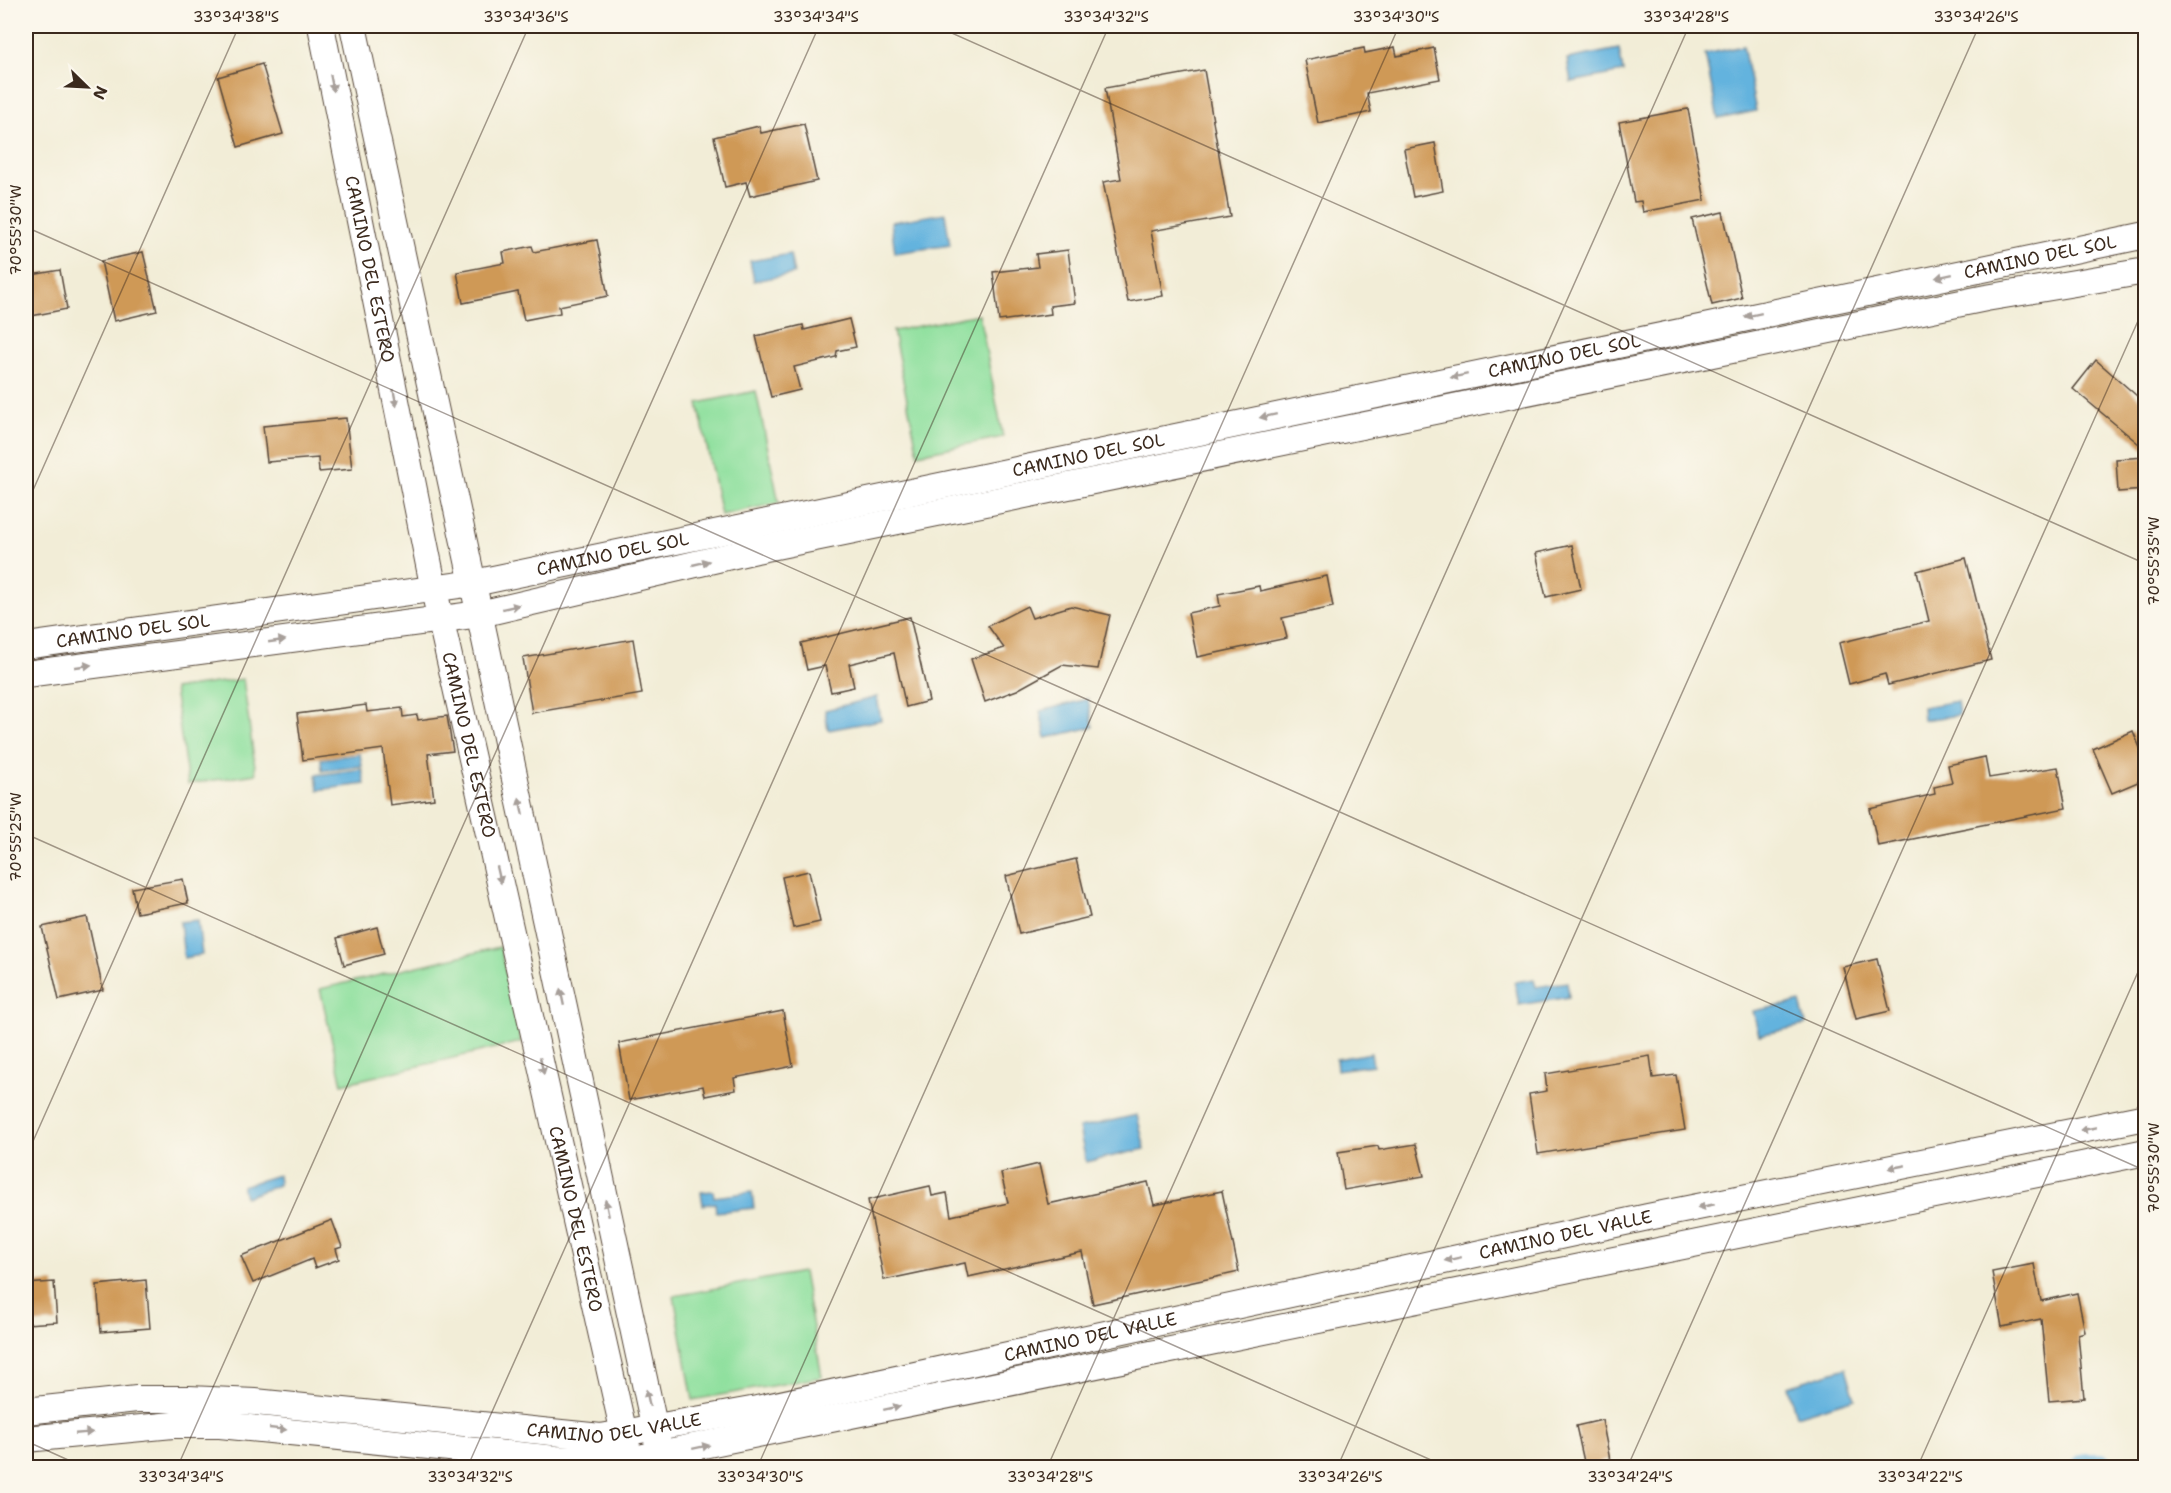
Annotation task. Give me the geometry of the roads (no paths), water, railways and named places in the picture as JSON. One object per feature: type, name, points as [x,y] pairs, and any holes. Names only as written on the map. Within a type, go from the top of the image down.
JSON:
[{"type":"street","name":"CAMINO DEL ESTERO","points":[[321,26],[434,590],[625,1432],[629,1460]]},
{"type":"street","name":"CAMINO DEL ESTERO","points":[[353,26],[661,1455]]},
{"type":"street","name":"CAMINO DEL SOL","points":[[26,646],[474,584],[1122,446],[2145,235]]},
{"type":"street","name":"CAMINO DEL SOL","points":[[26,674],[480,614],[756,550],[1986,298],[2145,271]]},
{"type":"street","name":"CAMINO DEL VALLE","points":[[26,1411],[137,1399],[189,1399],[255,1402],[601,1437],[769,1407],[1648,1217],[2145,1118]]},
{"type":"street","name":"CAMINO DEL VALLE","points":[[26,1440],[173,1425],[220,1425],[556,1459],[629,1460],[2145,1152]]},
{"type":"water","points":[[1743,46],[1756,111],[1718,119],[1705,54]]},
{"type":"water","points":[[1619,49],[1623,72],[1571,82],[1567,59]]},
{"type":"water","points":[[945,213],[950,245],[895,253],[891,222]]},
{"type":"water","points":[[790,254],[794,274],[754,281],[750,261]]},
{"type":"water","points":[[877,697],[881,720],[828,730],[825,710]]},
{"type":"water","points":[[1088,699],[1093,727],[1046,738],[1040,711]]},
{"type":"water","points":[[1957,701],[1959,715],[1923,720],[1922,707]]},
{"type":"water","points":[[360,754],[362,766],[322,771],[321,759]]},
{"type":"water","points":[[362,769],[365,784],[318,790],[316,775]]},
{"type":"water","points":[[198,920],[202,955],[184,958],[180,922]]},
{"type":"water","points":[[1534,979],[1536,987],[1567,982],[1569,997],[1519,1005],[1515,982]]},
{"type":"water","points":[[1800,1002],[1806,1025],[1759,1035],[1753,1011]]},
{"type":"water","points":[[1371,1053],[1373,1065],[1337,1070],[1336,1059]]},
{"type":"water","points":[[1137,1115],[1145,1149],[1086,1162],[1079,1128]]},
{"type":"water","points":[[278,1175],[279,1185],[245,1197],[242,1186]]},
{"type":"water","points":[[713,1191],[714,1197],[752,1192],[754,1208],[716,1212],[715,1203],[703,1205],[701,1192]]},
{"type":"water","points":[[1846,1368],[1855,1398],[1796,1416],[1788,1386]]},
{"type":"waterway","points":[[2086,1468],[2100,1468]]}]
